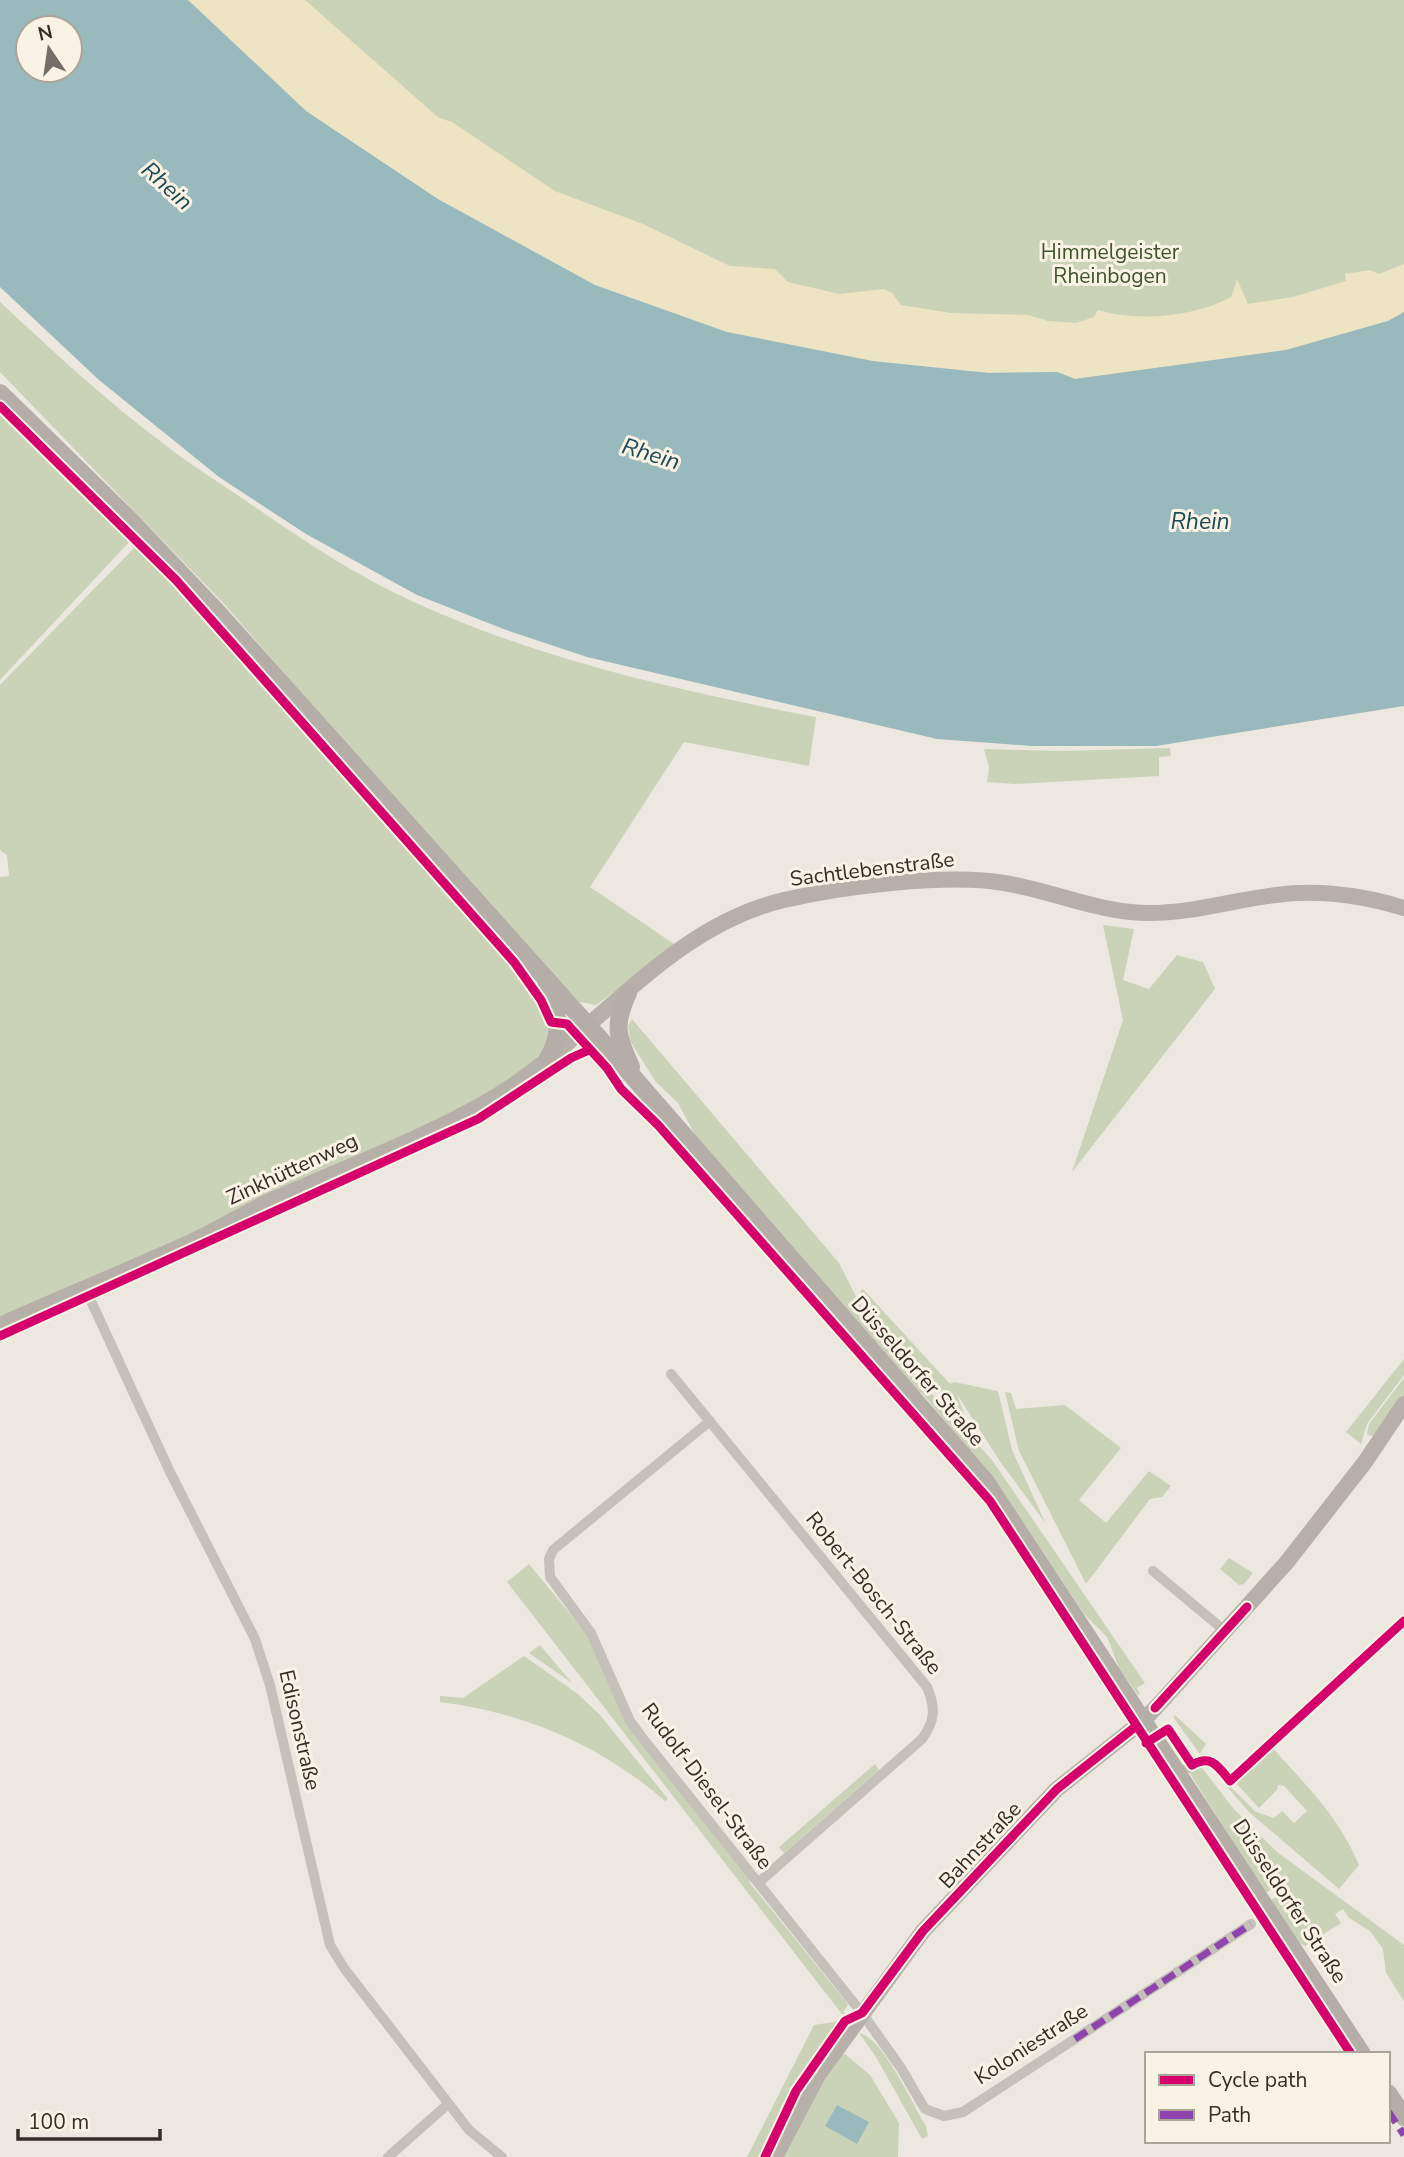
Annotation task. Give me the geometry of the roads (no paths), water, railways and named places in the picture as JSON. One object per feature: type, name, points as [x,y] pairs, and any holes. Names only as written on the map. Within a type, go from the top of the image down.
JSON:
[{"type":"main road","name":"Düsseldorfer Straße","points":[[0,393],[190,582],[541,973],[986,1482],[1361,2052]]},
{"type":"main road","points":[[541,973],[559,1025],[558,1036],[548,1058]]},
{"type":"main road","points":[[628,993],[618,1015],[617,1031],[640,1086]]},
{"type":"main road","points":[[1390,2096],[1404,2117]]},
{"type":"street","name":"Sachtlebenstraße","points":[[587,1026],[672,955],[702,934],[755,909],[807,895],[947,880],[999,882],[1079,904],[1128,912],[1174,912],[1298,893],[1325,893],[1404,908]]},
{"type":"street","name":"Zinkhüttenweg","points":[[0,1325],[482,1105],[548,1058],[587,1026]]},
{"type":"street","name":"Edisonstraße","points":[[85,1288],[150,1429],[238,1601],[258,1648],[271,1685],[330,1945],[469,2130],[502,2157]]},
{"type":"street","name":"Robert-Bosch-Straße","points":[[671,1374],[927,1687],[934,1714],[922,1739],[758,1883]]},
{"type":"street","name":"Bahnstraße","points":[[775,2157],[806,2093],[923,1931],[1080,1767],[1144,1720],[1321,1519],[1404,1404]]},
{"type":"street","name":"Rudolf-Diesel-Straße","points":[[710,1421],[554,1550],[548,1567],[555,1587],[591,1633],[630,1721],[862,2013]]},
{"type":"street","points":[[1153,1571],[1225,1631]]},
{"type":"street","points":[[1179,1773],[1204,1759],[1214,1762],[1230,1781],[1322,1695]]},
{"type":"street","name":"Koloniestraße","points":[[862,2013],[901,2068],[925,2109],[944,2116],[954,2116],[1251,1924]]},
{"type":"street","points":[[388,2157],[448,2104]]},
{"type":"water","name":"Rhein","points":[[0,0],[188,0],[306,111],[438,199],[595,285],[727,332],[873,361],[989,373],[1057,372],[1075,379],[1286,350],[1388,321],[1404,312],[1404,706],[1156,746],[1032,746],[937,739],[587,657],[506,630],[417,595],[306,534],[219,477],[99,380],[0,287]]},
{"type":"water","points":[[837,2105],[869,2122],[857,2144],[825,2126]]},
{"type":"park label","name":"Himmelgeister Rheinbogen","points":[[1110,264]]}]
